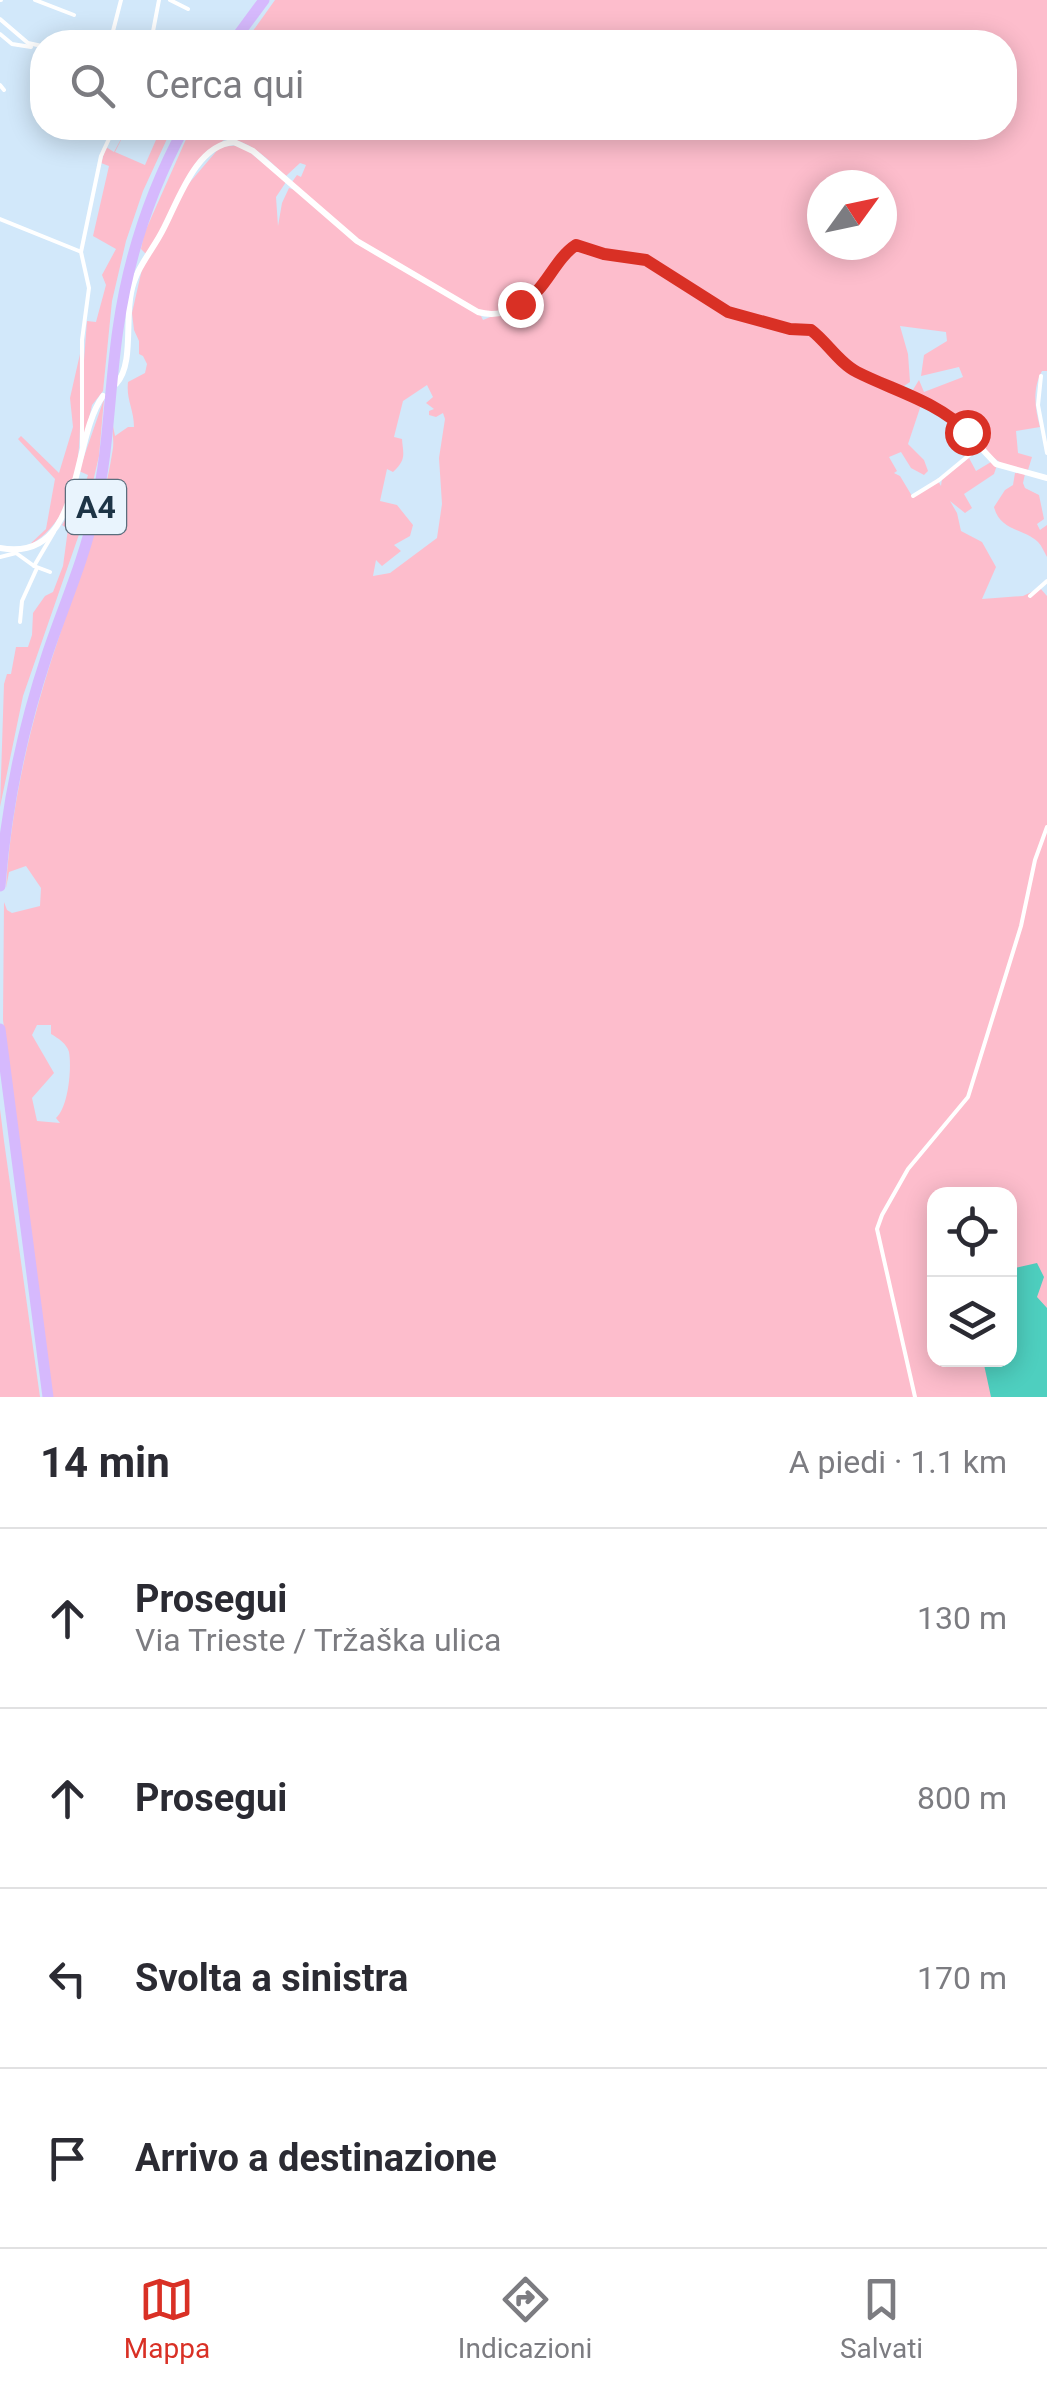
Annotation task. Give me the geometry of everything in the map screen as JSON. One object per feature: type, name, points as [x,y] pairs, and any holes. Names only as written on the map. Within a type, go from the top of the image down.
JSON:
[{"type":"highway","points":[[245,30],[267,0]]},
{"type":"highway","name":"A4","points":[[0,835],[14,753],[30,692],[94,495],[124,266],[150,186],[175,140]]},
{"type":"highway","name":"A4","points":[[0,886],[9,810],[27,723],[47,654],[82,561],[99,495],[118,331],[130,267],[155,188],[176,140]]},
{"type":"highway","points":[[0,1029],[45,1397]]},
{"type":"highway","points":[[0,1079],[45,1397]]},
{"type":"street","points":[[35,0],[74,15]]},
{"type":"street","points":[[113,30],[121,0]]},
{"type":"street","points":[[153,30],[159,0]]},
{"type":"street","points":[[170,0],[188,8]]},
{"type":"street","points":[[0,19],[30,44]]},
{"type":"street","points":[[0,34],[12,44],[30,47]]},
{"type":"street","points":[[83,452],[80,390],[89,288],[81,252],[101,156],[108,140]]},
{"type":"street","points":[[116,384],[124,375],[128,360],[126,325],[134,280],[190,176],[216,148],[234,142],[246,146],[356,241],[484,314],[496,314],[531,299],[568,250],[580,245],[604,254],[646,260],[728,312],[790,329],[811,330],[850,368],[956,422],[1002,467],[1047,478]]},
{"type":"street","points":[[0,219],[81,252]]},
{"type":"street","points":[[1042,376],[1038,405],[1047,453]]},
{"type":"street","points":[[20,622],[22,601],[35,567],[61,521],[96,406],[103,396]]},
{"type":"street","points":[[913,497],[979,447]]},
{"type":"street","points":[[0,548],[24,549],[54,531]]},
{"type":"street","points":[[0,557],[16,553],[50,572]]},
{"type":"street","points":[[1030,596],[1047,581]]},
{"type":"street","points":[[914,1397],[877,1229],[908,1170],[968,1097],[1022,926],[1047,827]]},
{"type":"shaded area","points":[[275,0],[1047,0],[1047,371],[1042,371],[1036,392],[1040,427],[1016,431],[1018,453],[1032,457],[1028,470],[1002,464],[962,424],[927,398],[924,401],[911,393],[919,380],[924,392],[963,377],[959,367],[921,376],[924,355],[947,341],[946,332],[900,326],[910,382],[901,388],[861,371],[811,329],[851,368],[921,405],[908,444],[924,460],[928,471],[924,475],[911,468],[901,452],[889,457],[897,471],[894,473],[912,496],[937,479],[941,486],[942,479],[969,458],[976,471],[991,462],[997,465],[994,474],[964,494],[972,508],[965,513],[950,501],[961,531],[982,542],[996,567],[982,599],[1023,596],[1040,588],[1047,596],[1047,1397],[51,1397],[3,1020],[4,902],[12,913],[40,906],[41,888],[26,866],[9,872],[6,888],[12,825],[39,701],[103,497],[113,448],[113,426],[115,436],[134,427],[128,382],[145,373],[147,364],[139,354],[132,313],[142,269],[159,237],[147,255],[141,249],[144,234],[186,140],[224,140],[203,158],[181,188],[163,230],[185,188],[220,147],[241,145],[286,182],[276,197],[278,226],[289,188],[295,190],[356,243],[483,320],[535,299],[576,247],[648,261],[734,316],[791,329],[810,329],[736,313],[714,303],[653,260],[635,254],[603,252],[579,242],[567,249],[529,297],[516,306],[479,311],[358,241],[292,182],[297,175],[301,177],[306,165],[300,163],[286,176],[258,152],[234,140],[1017,140],[1017,30],[254,30]],"holes":[[[427,385],[433,397],[426,403],[434,409],[429,415],[443,413],[445,419],[439,458],[442,504],[437,538],[390,573],[373,576],[376,560],[382,566],[401,551],[394,545],[410,536],[413,525],[397,505],[380,501],[387,469],[393,472],[403,456],[402,439],[394,437],[403,401]],[[37,1025],[51,1025],[51,1034],[69,1052],[68,1088],[56,1118],[60,1123],[37,1121],[32,1098],[54,1073],[32,1035]]]},
{"type":"shaded area","points":[[121,140],[115,152],[145,165],[156,140],[166,140],[126,241],[112,301],[103,391],[92,405],[84,441],[82,387],[87,321],[96,322],[106,285],[102,275],[116,249],[93,236],[109,166],[101,163],[106,147],[114,152]]},
{"type":"shaded area","points":[[80,354],[80,433],[72,486],[63,510],[49,530],[28,546],[46,529],[55,479],[18,439],[21,436],[59,473],[73,427],[70,398]]},
{"type":"shaded area","points":[[104,399],[99,456],[84,520],[23,696],[0,807],[4,684],[7,674],[11,674],[16,647],[28,647],[33,613],[45,596],[53,592],[63,566],[68,529],[62,525],[65,520],[74,521],[88,475],[79,471]]},
{"type":"shaded area","points":[[1015,473],[1025,474],[1025,488],[1039,495],[1044,519],[1037,524],[1040,530],[1047,525],[1047,557],[1038,542],[997,515],[994,507],[1013,485]]},
{"type":"shaded area","points":[[0,1109],[4,1141],[40,1397],[0,1397]]},
{"type":"shaded area","points":[[1037,1263],[1044,1277],[1037,1297],[1047,1308],[1047,1397],[991,1397],[985,1367],[1017,1367],[1017,1267]]},
{"type":"route","points":[[520,304],[536,294],[568,250],[576,245],[604,254],[638,257],[719,309],[790,329],[811,330],[850,368],[915,399],[967,432]]}]
